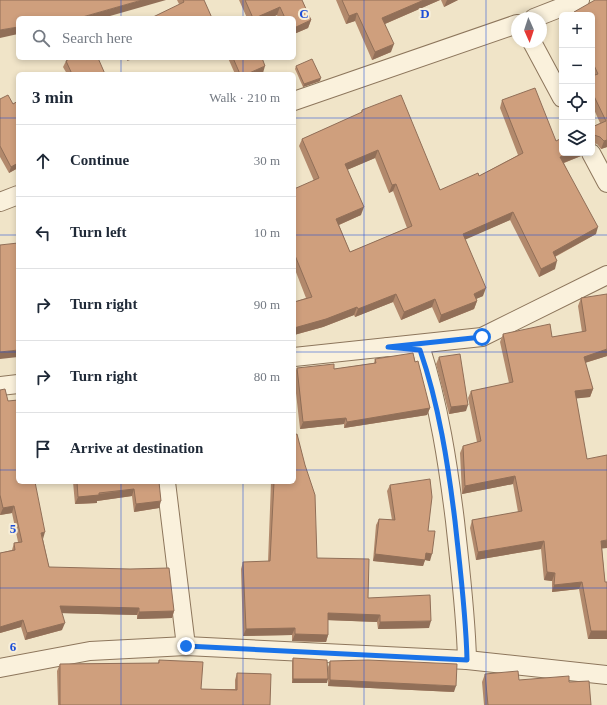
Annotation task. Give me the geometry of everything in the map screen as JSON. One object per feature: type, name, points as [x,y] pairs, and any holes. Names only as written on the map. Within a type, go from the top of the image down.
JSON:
[{"type":"street","points":[[547,13],[580,0]]},
{"type":"street","points":[[296,100],[511,26]]},
{"type":"street","points":[[535,48],[559,92]]},
{"type":"street","points":[[593,156],[607,183]]},
{"type":"street","points":[[0,202],[16,196]]},
{"type":"street","points":[[296,357],[482,337],[607,275]]},
{"type":"street","points":[[388,347],[420,350],[431,380],[450,480],[465,611],[467,660]]},
{"type":"street","points":[[0,386],[16,384]]},
{"type":"street","points":[[166,484],[186,646]]},
{"type":"street","points":[[0,668],[90,651],[186,646],[467,660],[607,676]]},
{"type":"building","points":[[0,0],[142,0],[86,16],[16,16],[16,27],[0,30]]},
{"type":"building","points":[[183,0],[204,0],[211,16],[155,16],[184,2]]},
{"type":"building","points":[[245,0],[302,0],[311,20],[296,27],[296,16],[284,16],[280,7],[260,16],[252,16]]},
{"type":"building","points":[[342,0],[424,0],[382,18],[394,44],[375,52],[357,13],[349,16]]},
{"type":"building","points":[[595,0],[607,0],[607,140],[604,141],[600,137],[595,135],[595,126],[606,121],[595,98],[595,75],[598,74],[595,68],[595,12],[574,12]]},
{"type":"building","points":[[312,59],[321,78],[304,84],[296,66]]},
{"type":"building","points":[[99,60],[104,72],[71,72],[66,61]]},
{"type":"building","points":[[234,60],[263,60],[265,66],[252,72],[239,72]]},
{"type":"building","points":[[535,88],[556,141],[559,140],[559,156],[563,156],[560,157],[598,227],[553,252],[557,261],[541,269],[513,212],[463,234],[486,288],[474,294],[477,301],[441,315],[435,299],[404,312],[396,294],[358,309],[357,307],[326,319],[296,327],[296,301],[312,297],[296,258],[296,188],[319,178],[302,139],[362,112],[362,110],[401,95],[440,190],[478,173],[479,176],[523,153],[502,100]],"holes":[[[378,150],[392,185],[396,184],[412,226],[350,252],[336,219],[364,207],[345,164]]]},
{"type":"building","points":[[8,95],[13,104],[16,102],[16,164],[11,167],[0,146],[0,99]]},
{"type":"building","points":[[16,243],[16,350],[0,352],[0,245]]},
{"type":"building","points":[[607,294],[607,349],[584,357],[593,389],[575,391],[587,459],[607,455],[607,540],[601,541],[605,582],[607,582],[607,631],[591,631],[582,582],[554,585],[555,573],[547,572],[544,541],[478,552],[472,520],[522,511],[515,476],[465,486],[463,446],[481,441],[471,391],[513,382],[503,334],[550,324],[552,337],[586,331],[581,298]]},
{"type":"building","points":[[413,353],[415,362],[418,361],[430,408],[347,422],[346,418],[303,422],[297,368],[334,364],[334,369],[376,363],[375,359]]},
{"type":"building","points":[[460,354],[468,405],[451,407],[439,357]]},
{"type":"building","points":[[5,389],[8,401],[16,400],[16,484],[35,484],[45,532],[41,533],[49,567],[130,569],[169,568],[174,611],[139,612],[139,608],[60,606],[65,623],[27,633],[23,620],[0,627],[0,553],[15,550],[14,543],[22,542],[14,506],[3,508],[0,495],[0,390]]},
{"type":"building","points":[[296,434],[315,495],[317,558],[369,559],[368,598],[430,595],[431,621],[380,622],[380,615],[328,613],[328,635],[295,634],[295,628],[246,629],[243,562],[270,561],[274,484],[296,484]]},
{"type":"building","points":[[430,479],[432,497],[428,531],[435,531],[432,554],[426,553],[425,560],[375,554],[379,519],[395,520],[390,485]]},
{"type":"building","points":[[77,484],[159,484],[161,501],[136,504],[134,489],[78,497]]},
{"type":"building","points":[[293,658],[327,660],[328,679],[293,679]]},
{"type":"building","points":[[159,660],[203,662],[201,689],[237,690],[237,673],[271,674],[270,705],[60,705],[60,664],[159,663]]},
{"type":"building","points":[[368,660],[457,664],[456,686],[330,680],[330,661]]},
{"type":"building","points":[[518,671],[519,680],[569,676],[569,682],[589,681],[591,705],[488,705],[485,674]]},
{"type":"route","points":[[186,646],[467,660],[465,611],[450,480],[431,380],[420,350],[388,347],[482,337]]}]
